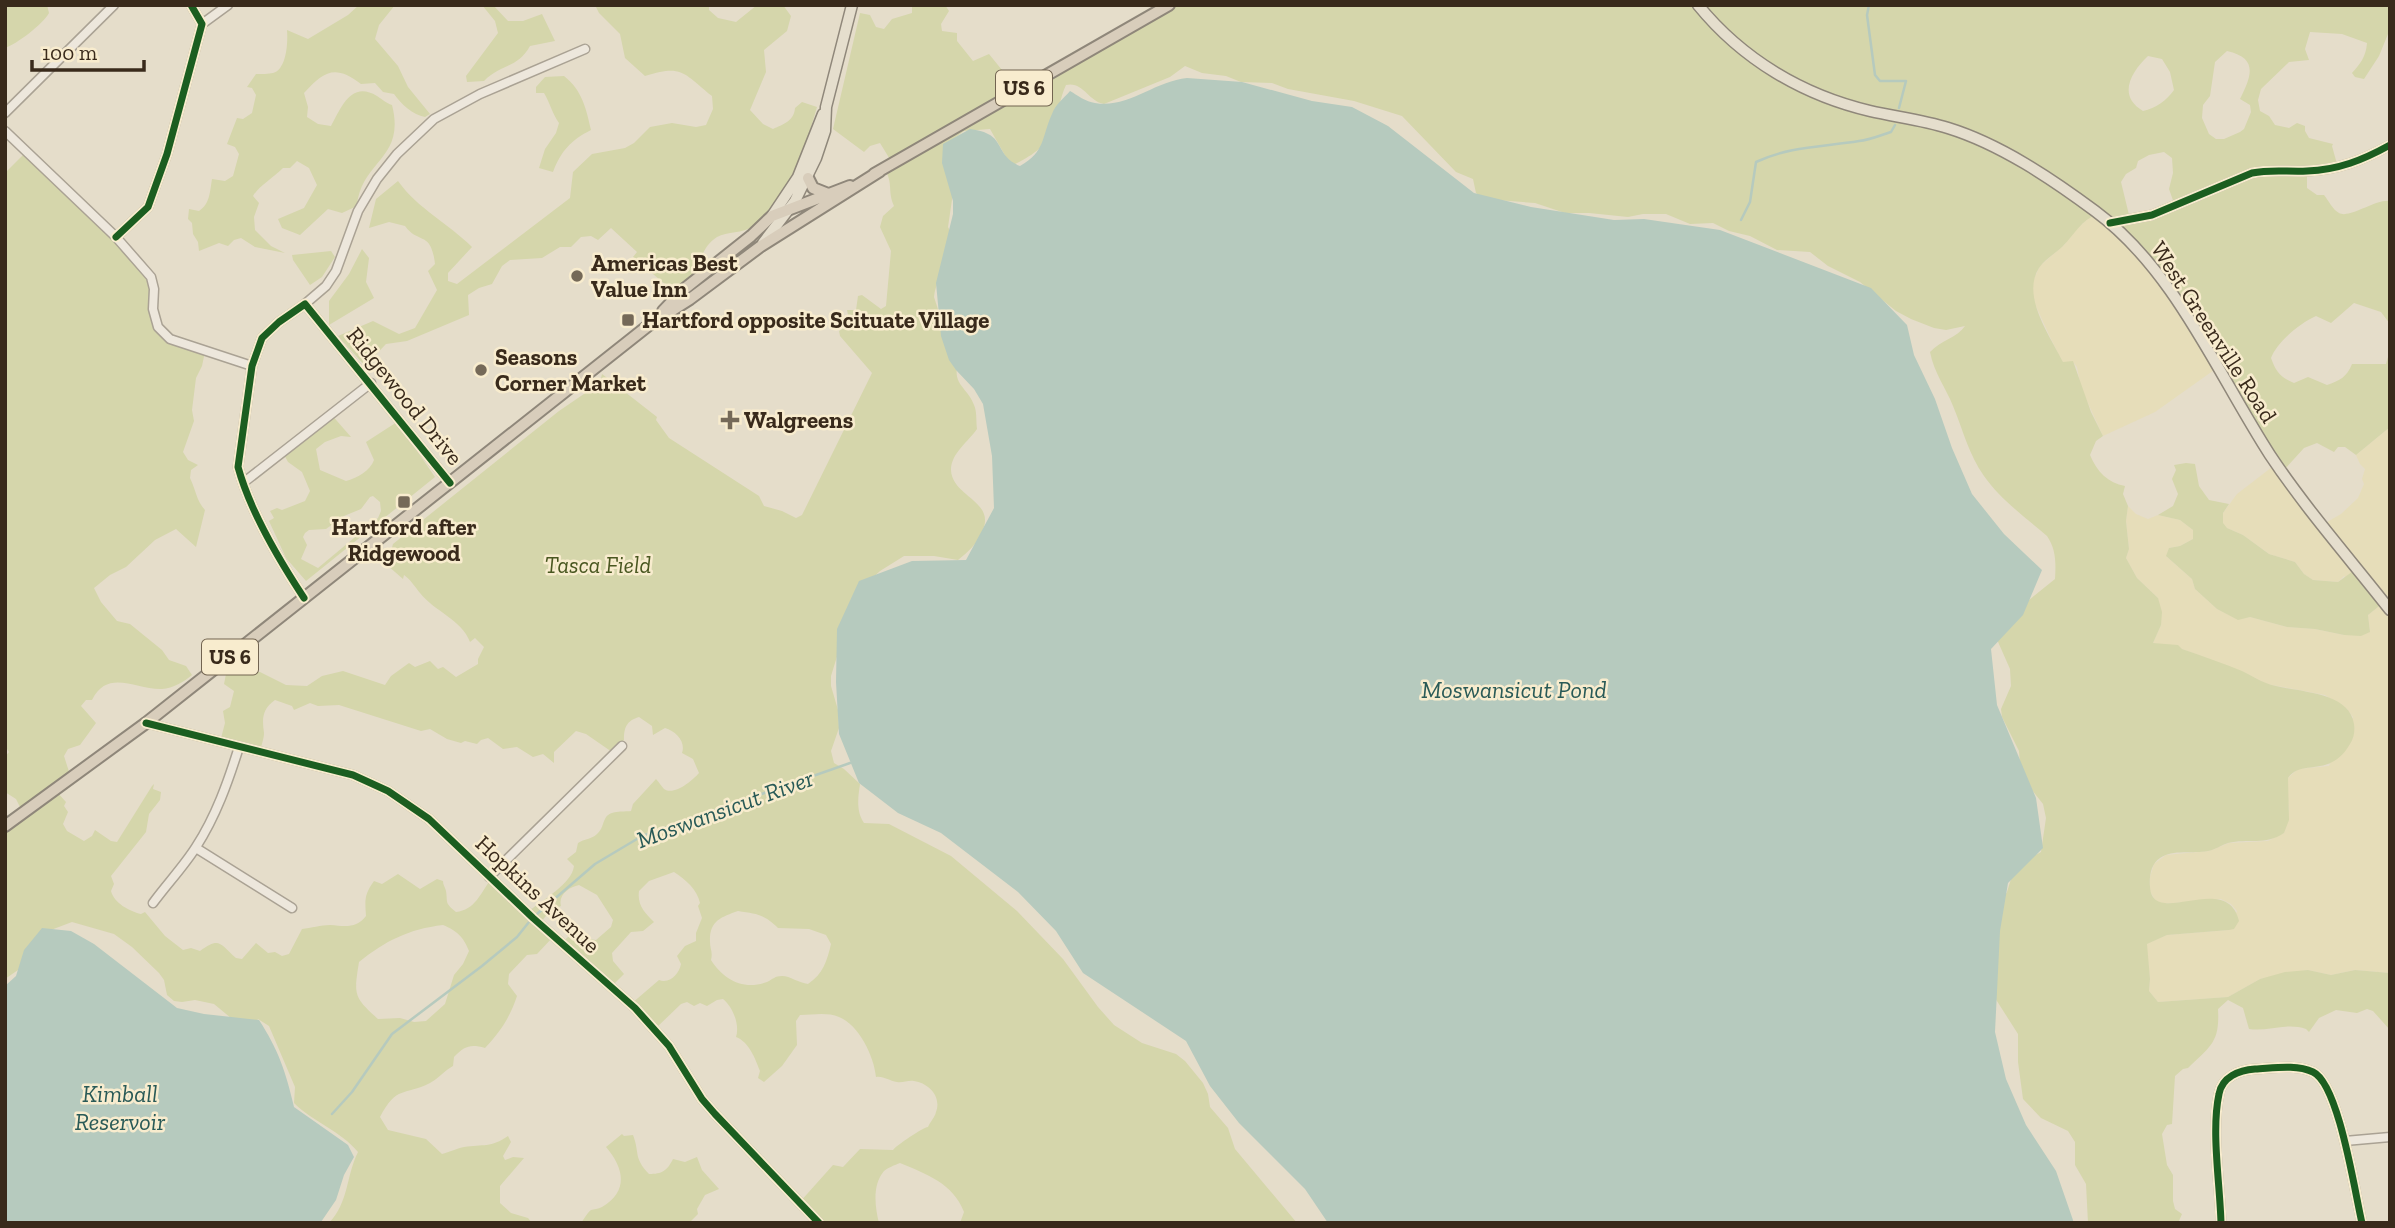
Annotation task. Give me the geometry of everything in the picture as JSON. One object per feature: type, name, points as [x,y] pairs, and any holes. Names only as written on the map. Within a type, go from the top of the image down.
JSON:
[{"type":"highway","name":"US 6","points":[[5,826],[146,723],[649,325],[690,299],[761,246],[880,171],[1169,5]]},
{"type":"highway","name":"US 6","points":[[649,325],[683,290],[772,216],[880,171]]},
{"type":"highway","points":[[807,178],[813,188],[828,194]]},
{"type":"main road","points":[[772,216],[798,177],[826,107],[852,5]]},
{"type":"main road","name":"West Greenville Road","points":[[1698,5],[1726,38],[1760,64],[1802,88],[1868,111],[1947,127],[1974,138],[2044,177],[2110,223],[2155,270],[2270,454],[2390,610]]},
{"type":"main road","points":[[761,246],[789,209],[807,178],[824,131],[826,107]]},
{"type":"street","points":[[5,113],[114,5]]},
{"type":"street","points":[[191,5],[202,24]]},
{"type":"street","points":[[116,237],[148,207],[167,154],[202,24],[228,5]]},
{"type":"street","points":[[304,598],[287,572],[243,483],[238,467],[252,366],[262,338],[326,286],[336,271],[358,211],[377,179],[397,154],[434,119],[480,94],[585,49]]},
{"type":"street","points":[[5,131],[116,237],[151,277],[154,289],[153,309],[158,327],[170,339],[252,366]]},
{"type":"street","points":[[2110,223],[2152,215],[2252,173],[2335,168],[2358,161],[2390,145]]},
{"type":"street","name":"Ridgewood Drive","points":[[305,304],[450,483]]},
{"type":"street","points":[[243,483],[371,383]]},
{"type":"street","name":"Hopkins Avenue","points":[[146,723],[353,775],[388,791],[429,819],[489,877],[635,1008],[679,1060],[715,1114],[819,1223]]},
{"type":"street","points":[[489,877],[622,746]]},
{"type":"street","points":[[153,903],[196,848],[213,815],[239,747]]},
{"type":"street","points":[[196,848],[292,908]]},
{"type":"street","points":[[2221,1223],[2217,1123],[2219,1094],[2223,1082],[2233,1074],[2248,1069],[2280,1067],[2315,1072],[2326,1087],[2346,1142],[2362,1223]]},
{"type":"street","points":[[2346,1142],[2390,1137]]},
{"type":"shaded area","points":[[2098,214],[2147,259],[2217,368],[2155,412],[2103,436],[2081,388],[2077,367],[2073,362],[2063,363],[2035,304],[2031,285],[2040,266],[2065,244],[2071,234],[2090,217]]},
{"type":"shaded area","points":[[2390,427],[2390,594],[2382,601],[2344,576],[2338,582],[2313,580],[2304,574],[2295,562],[2269,554],[2222,523],[2223,513],[2237,494],[2276,464],[2322,525],[2341,514],[2358,498],[2364,484],[2362,479],[2365,469],[2356,455]]},
{"type":"shaded area","points":[[2128,506],[2136,514],[2148,519],[2158,515],[2180,520],[2193,530],[2193,539],[2169,548],[2167,557],[2192,579],[2195,589],[2217,609],[2237,619],[2250,617],[2287,627],[2344,635],[2370,632],[2368,615],[2383,603],[2390,611],[2390,973],[2355,970],[2331,975],[2308,970],[2260,979],[2228,997],[2158,1002],[2149,991],[2146,944],[2167,935],[2229,930],[2237,911],[2221,899],[2160,903],[2150,891],[2154,864],[2166,855],[2209,851],[2229,843],[2268,841],[2284,833],[2289,809],[2286,791],[2288,778],[2298,769],[2329,766],[2353,717],[2347,709],[2325,695],[2267,684],[2182,649],[2153,643],[2161,625],[2158,598],[2137,578],[2126,558],[2129,549],[2126,521]]},
{"type":"green space","points":[[5,5],[47,5],[49,13],[29,33],[5,48]]},
{"type":"green space","points":[[359,5],[395,5],[379,25],[375,39],[398,66],[408,87],[430,114],[425,117],[416,114],[394,94],[383,92],[375,83],[361,84],[337,72],[324,75],[304,93],[308,107],[307,117],[318,124],[331,126],[348,98],[360,91],[368,92],[392,105],[395,123],[393,138],[366,179],[357,206],[342,213],[328,209],[300,235],[282,228],[278,219],[304,208],[317,185],[309,168],[297,161],[290,168],[283,168],[253,196],[259,203],[254,217],[255,230],[271,246],[285,253],[255,247],[241,238],[228,246],[219,243],[199,251],[192,223],[188,219],[189,209],[199,211],[205,205],[212,179],[225,181],[233,176],[239,154],[235,147],[227,144],[237,118],[243,119],[252,113],[256,95],[252,88],[247,87],[256,74],[273,73],[281,66],[287,47],[287,30],[308,39],[348,15]]},
{"type":"green space","points":[[482,5],[493,5],[508,21],[523,21],[542,14],[555,41],[530,46],[515,62],[484,81],[467,82],[466,76],[498,33],[495,21]]},
{"type":"green space","points":[[595,5],[709,5],[709,10],[718,18],[736,22],[757,5],[783,5],[791,16],[787,31],[764,50],[766,72],[750,110],[763,124],[773,129],[785,124],[802,102],[817,107],[801,156],[786,187],[766,215],[753,226],[721,235],[712,241],[690,278],[673,291],[633,257],[637,252],[611,228],[598,240],[591,236],[581,237],[571,247],[560,247],[542,258],[510,260],[502,266],[492,284],[468,295],[469,315],[407,341],[386,344],[365,366],[338,336],[373,321],[399,334],[415,328],[437,290],[428,271],[435,264],[431,246],[427,242],[405,226],[389,222],[369,228],[376,199],[398,181],[415,200],[472,247],[448,273],[448,281],[457,284],[570,198],[573,172],[592,154],[625,148],[650,127],[672,123],[696,127],[706,125],[713,109],[712,96],[682,73],[667,71],[645,76],[625,58],[620,34],[599,13]]},
{"type":"green space","name":"Tasca Field","points":[[912,5],[945,5],[949,11],[941,24],[942,31],[957,33],[957,41],[973,61],[989,54],[1006,75],[1014,91],[1165,5],[2390,5],[2390,29],[2379,56],[2364,79],[2355,77],[2352,73],[2362,60],[2367,43],[2342,34],[2310,32],[2305,49],[2309,60],[2289,62],[2261,89],[2258,100],[2260,111],[2269,116],[2275,125],[2289,128],[2297,123],[2305,126],[2309,138],[2333,144],[2337,164],[2307,169],[2307,188],[2317,195],[2324,195],[2337,212],[2350,213],[2390,201],[2390,324],[2381,312],[2354,303],[2331,323],[2316,316],[2303,323],[2284,340],[2271,358],[2279,374],[2289,381],[2294,383],[2308,377],[2327,385],[2342,378],[2352,364],[2386,364],[2390,350],[2390,427],[2356,455],[2345,447],[2338,447],[2334,452],[2317,443],[2304,448],[2283,471],[2166,282],[2098,214],[2083,224],[2041,265],[2034,279],[2033,291],[2039,316],[2063,362],[2073,361],[2091,412],[2103,436],[2096,441],[2090,455],[2108,479],[2125,486],[2123,494],[2128,506],[2126,521],[2129,549],[2126,558],[2137,578],[2158,598],[2162,612],[2161,625],[2153,643],[2178,645],[2266,683],[2331,698],[2342,704],[2350,713],[2354,724],[2352,739],[2342,755],[2325,765],[2301,769],[2288,778],[2289,820],[2284,833],[2263,841],[2228,843],[2208,851],[2165,855],[2154,864],[2150,887],[2154,898],[2163,903],[2220,900],[2232,907],[2239,921],[2234,929],[2167,935],[2147,944],[2149,991],[2158,1002],[2228,997],[2260,979],[2285,972],[2308,970],[2331,975],[2355,970],[2390,973],[2390,1030],[2373,1011],[2367,1009],[2357,1013],[2336,1010],[2319,1018],[2309,1032],[2292,1026],[2249,1029],[2243,1008],[2228,1000],[2218,1009],[2215,1037],[2208,1049],[2175,1076],[2172,1124],[2167,1125],[2162,1134],[2167,1165],[2173,1175],[2175,1209],[2182,1214],[2178,1223],[2088,1223],[2086,1184],[2075,1165],[2075,1142],[2068,1131],[2041,1118],[2023,1099],[2018,1062],[2018,1034],[1988,987],[1987,925],[2007,892],[2015,866],[2041,852],[2046,818],[2043,804],[2021,776],[2019,751],[2002,717],[2001,709],[2011,686],[2010,669],[1995,635],[2029,600],[2055,579],[2055,562],[2054,551],[2047,536],[2005,500],[1979,468],[1934,367],[1930,352],[1965,326],[1946,330],[1911,319],[1896,311],[1860,282],[1828,266],[1810,252],[1777,250],[1750,236],[1729,231],[1713,223],[1690,224],[1666,214],[1628,217],[1565,213],[1535,203],[1484,199],[1476,193],[1473,179],[1456,172],[1402,116],[1354,101],[1288,89],[1272,83],[1241,82],[1185,66],[1170,77],[1104,104],[1077,86],[1066,85],[1048,139],[1032,155],[1011,166],[990,129],[964,131],[945,145],[954,186],[948,227],[951,243],[934,297],[957,368],[958,379],[975,407],[977,429],[957,453],[951,470],[958,487],[984,513],[985,522],[977,541],[958,560],[934,556],[904,556],[880,571],[865,585],[831,676],[839,728],[831,751],[834,763],[860,784],[859,809],[864,823],[889,824],[951,856],[1017,911],[1063,959],[1114,1025],[1142,1043],[1176,1054],[1185,1061],[1203,1083],[1210,1107],[1228,1128],[1235,1149],[1297,1223],[960,1223],[964,1212],[946,1187],[900,1163],[884,1171],[880,1177],[876,1189],[879,1223],[818,1223],[799,1203],[833,1165],[843,1167],[860,1149],[893,1150],[928,1127],[935,1116],[937,1106],[933,1091],[919,1082],[897,1082],[876,1077],[869,1051],[859,1034],[846,1021],[834,1015],[800,1015],[796,1021],[797,1045],[782,1066],[764,1082],[758,1078],[760,1071],[751,1051],[736,1037],[735,1016],[723,999],[707,1006],[700,1003],[694,1006],[687,1002],[681,1004],[655,1029],[631,1004],[659,980],[667,981],[676,975],[681,964],[677,956],[685,946],[696,941],[702,918],[694,889],[674,872],[649,881],[639,891],[640,905],[654,922],[643,931],[631,932],[612,953],[613,961],[624,974],[611,987],[561,943],[575,931],[596,940],[611,927],[613,920],[597,895],[579,885],[568,890],[561,898],[561,906],[551,910],[540,923],[553,937],[537,954],[527,955],[509,974],[508,984],[517,996],[496,1036],[485,1048],[472,1046],[461,1050],[454,1057],[453,1066],[430,1083],[396,1096],[380,1117],[388,1130],[426,1139],[442,1154],[464,1147],[492,1144],[508,1136],[511,1142],[503,1156],[505,1160],[513,1157],[524,1158],[500,1186],[500,1203],[511,1213],[528,1218],[532,1223],[329,1223],[344,1198],[358,1152],[344,1138],[294,1103],[295,1087],[269,1026],[258,1019],[255,1025],[237,1023],[214,1004],[195,1000],[174,1001],[167,995],[164,980],[159,973],[132,947],[114,934],[72,922],[43,933],[18,970],[5,979],[5,827],[23,813],[16,799],[5,792],[5,757],[9,752],[5,746],[5,173],[26,152],[115,237],[150,278],[159,325],[170,336],[206,347],[196,378],[192,410],[194,421],[183,452],[188,460],[198,465],[191,470],[190,478],[205,510],[196,547],[176,529],[155,540],[126,567],[94,588],[101,602],[117,621],[130,624],[162,650],[169,660],[186,666],[192,675],[178,684],[162,689],[114,683],[99,690],[92,700],[86,700],[81,706],[96,723],[80,745],[68,749],[64,756],[71,778],[56,791],[66,802],[64,806],[68,812],[63,824],[67,831],[84,841],[92,836],[95,830],[117,842],[154,784],[153,789],[161,792],[160,800],[149,814],[146,832],[111,876],[114,884],[111,891],[115,899],[132,911],[141,914],[145,912],[165,936],[183,950],[191,948],[200,951],[216,943],[236,958],[242,959],[256,943],[268,953],[275,952],[282,956],[289,954],[302,929],[327,925],[350,926],[358,923],[366,916],[366,898],[374,881],[382,884],[398,874],[420,889],[437,879],[443,881],[447,902],[456,912],[473,905],[491,879],[528,912],[568,879],[574,866],[567,859],[576,852],[578,843],[597,834],[607,816],[631,811],[633,804],[656,779],[664,789],[673,791],[699,773],[693,759],[682,753],[683,745],[676,734],[665,728],[653,735],[652,726],[639,717],[629,723],[625,729],[624,740],[612,752],[586,734],[576,731],[554,752],[554,763],[543,754],[533,757],[517,747],[503,749],[488,738],[477,744],[465,741],[461,743],[447,739],[430,729],[421,731],[339,705],[318,706],[310,703],[294,710],[292,706],[275,700],[264,715],[264,735],[260,752],[220,742],[225,723],[223,711],[230,707],[234,691],[224,684],[226,674],[223,668],[260,672],[286,685],[307,686],[322,676],[343,671],[385,685],[391,676],[409,663],[415,667],[430,661],[438,669],[443,667],[456,677],[478,664],[484,647],[475,638],[470,642],[461,628],[426,599],[404,575],[403,579],[387,565],[393,544],[559,411],[600,383],[602,374],[657,417],[656,420],[669,438],[759,496],[764,506],[796,518],[802,515],[872,373],[840,336],[839,331],[850,324],[847,310],[856,310],[858,296],[862,295],[881,309],[886,306],[891,251],[880,227],[883,216],[894,206],[889,178],[884,168],[891,161],[880,143],[870,146],[864,152],[833,129],[860,13],[870,15],[876,27],[884,29],[892,19],[912,13]],"holes":[[[2227,51],[2244,58],[2250,69],[2240,99],[2250,105],[2251,112],[2244,129],[2224,139],[2216,139],[2209,134],[2202,118],[2203,105],[2210,96],[2215,62]],[[2148,56],[2162,59],[2170,72],[2174,90],[2160,104],[2143,111],[2130,98],[2129,84],[2136,69]],[[2164,152],[2172,158],[2173,173],[2169,189],[2175,206],[2130,219],[2121,182],[2126,174],[2136,168],[2138,161]],[[738,911],[750,913],[764,917],[778,928],[809,929],[826,935],[831,944],[824,967],[808,984],[782,976],[758,984],[734,982],[721,973],[711,960],[710,935],[717,921]],[[443,925],[459,935],[469,951],[454,975],[445,1004],[426,1021],[378,1019],[357,994],[359,962],[388,942],[419,930]]]},
{"type":"green space","points":[[564,76],[579,93],[591,130],[568,147],[553,172],[539,168],[545,149],[559,123],[544,93],[536,93],[536,87],[545,77]]},
{"type":"green space","points":[[362,249],[369,258],[366,282],[374,298],[329,325],[329,301],[349,274]]},
{"type":"green space","points":[[331,251],[335,257],[322,277],[310,285],[292,255]]},
{"type":"green space","points":[[330,413],[351,437],[341,436],[316,449],[320,470],[346,481],[363,474],[372,464],[374,460],[366,442],[397,422],[435,477],[306,581],[286,558],[269,521],[274,518],[270,511],[277,508],[282,510],[305,501],[310,491],[302,472],[288,462],[281,449]],"holes":[[[373,496],[380,502],[381,511],[378,518],[318,568],[301,559],[307,545],[303,537],[309,530],[326,529],[344,516],[361,509],[370,497]]]},
{"type":"green space","points":[[2195,464],[2199,486],[2209,500],[2229,504],[2223,513],[2223,523],[2227,528],[2243,535],[2269,554],[2295,562],[2304,574],[2313,580],[2338,582],[2356,569],[2383,603],[2368,615],[2370,632],[2361,636],[2344,635],[2287,627],[2250,617],[2238,620],[2217,609],[2195,589],[2192,579],[2166,556],[2169,548],[2193,539],[2193,530],[2180,520],[2158,515],[2173,506],[2178,494],[2172,479],[2176,470],[2174,465]]},
{"type":"green space","points":[[622,1134],[633,1135],[639,1159],[649,1174],[664,1171],[673,1159],[685,1162],[697,1157],[702,1170],[719,1189],[705,1195],[697,1209],[698,1214],[689,1223],[581,1223],[591,1210],[602,1207],[617,1194],[620,1171],[606,1147]]},
{"type":"water","name":"Moswansicut Pond","points":[[1187,78],[1242,82],[1312,101],[1352,107],[1388,126],[1474,193],[1531,207],[1614,220],[1644,219],[1720,230],[1871,288],[1907,325],[1914,355],[1935,399],[1972,494],[2004,534],[2042,570],[2023,615],[1991,649],[1997,705],[2036,798],[2043,848],[2008,883],[2000,931],[1995,1032],[2006,1079],[2026,1125],[2056,1171],[2074,1223],[1328,1223],[1305,1189],[1239,1123],[1210,1086],[1186,1041],[1083,973],[1056,931],[1018,892],[941,833],[898,813],[859,783],[839,734],[836,682],[837,629],[859,581],[912,561],[966,560],[994,508],[992,456],[983,404],[949,360],[941,336],[936,283],[953,214],[953,201],[942,163],[943,144],[970,129],[982,131],[993,137],[1004,154],[1020,166],[1039,149],[1053,111],[1070,91],[1088,101],[1107,104],[1130,99],[1164,84]]},
{"type":"water","name":"Kimball Reservoir","points":[[42,928],[71,931],[94,944],[177,1008],[259,1020],[281,1061],[294,1107],[348,1145],[354,1157],[344,1175],[336,1200],[321,1222],[5,1223],[5,986],[16,976],[24,950]]},
{"type":"waterway","name":"Moswansicut River","points":[[1869,5],[1867,15],[1875,75],[1880,81],[1906,81],[1899,108]]},
{"type":"waterway","name":"Moswansicut River","points":[[1741,220],[1750,202],[1756,162],[1794,150],[1867,140],[1891,132],[1895,125]]},
{"type":"waterway","name":"Moswansicut River","points":[[537,914],[595,864],[642,836],[850,763]]},
{"type":"waterway","name":"Moswansicut River","points":[[332,1114],[352,1092],[392,1034],[482,966],[517,937],[529,922]]},
{"type":"cycle path","points":[[116,237],[148,207],[167,154],[202,24],[191,5]]},
{"type":"cycle path","points":[[2110,223],[2152,215],[2252,173],[2329,169],[2360,160],[2390,145]]},
{"type":"cycle path","points":[[304,598],[258,518],[238,467],[252,366],[262,338],[279,322],[305,304],[450,483]]},
{"type":"cycle path","points":[[146,723],[353,775],[388,791],[429,819],[533,918],[635,1008],[669,1046],[702,1099],[819,1223]]},
{"type":"cycle path","points":[[2221,1223],[2216,1124],[2221,1088],[2227,1079],[2243,1071],[2285,1067],[2313,1072],[2331,1097],[2345,1141],[2362,1223]]},
{"type":"place","name":"Americas Best Value Inn","points":[[577,276]]},
{"type":"place","name":"Hartford opposite Scituate Village","points":[[628,320]]},
{"type":"place","name":"Seasons Corner Market","points":[[481,370]]},
{"type":"place","name":"Walgreens","points":[[730,420]]},
{"type":"place","name":"Hartford after Ridgewood","points":[[404,502]]}]
